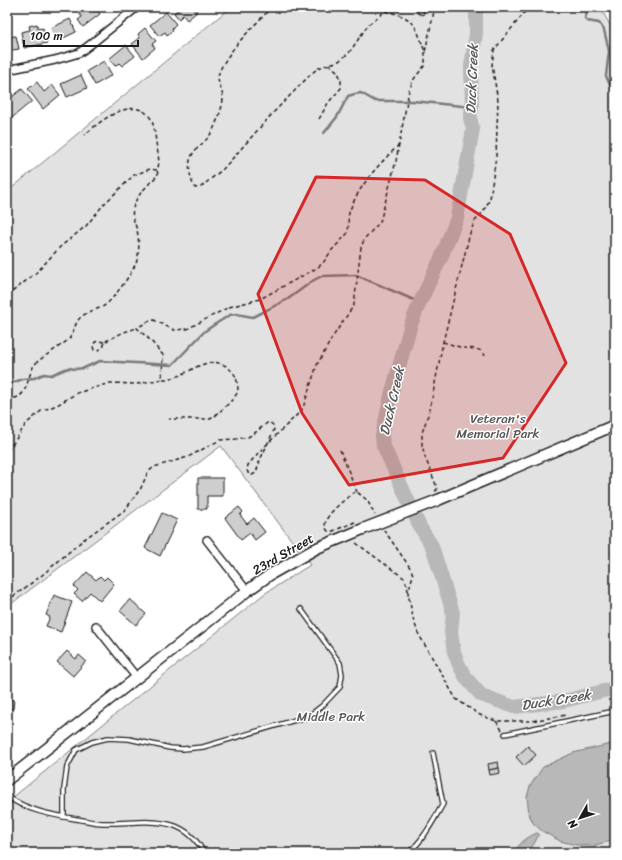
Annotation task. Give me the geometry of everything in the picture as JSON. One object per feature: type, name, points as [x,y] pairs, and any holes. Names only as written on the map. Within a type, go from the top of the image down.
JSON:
[{"type":"street","points":[[7,70],[55,60],[79,52],[137,7]]},
{"type":"street","name":"23rd Street","points":[[7,780],[247,591],[271,574],[317,548],[362,526],[615,425]]},
{"type":"street","points":[[207,540],[247,591]]},
{"type":"street","points":[[96,626],[137,678]]},
{"type":"lane","points":[[64,817],[64,789],[67,767],[76,750],[92,742],[108,738],[129,739],[170,748],[183,749],[203,746],[309,716],[322,706],[340,687],[342,674],[340,663],[301,609]]},
{"type":"lane","points":[[505,734],[615,711]]},
{"type":"lane","points":[[408,853],[413,849],[427,830],[443,804],[433,753]]},
{"type":"lane","points":[[7,796],[15,802],[31,808],[64,817],[102,823],[166,823],[184,829],[196,839],[204,853]]},
{"type":"path","points":[[272,7],[240,42],[220,69],[218,80],[223,100],[218,117],[213,130],[194,151],[189,161],[191,180],[195,188],[201,187],[218,174],[292,92],[318,68],[339,61],[349,53],[368,25],[390,7]]},
{"type":"path","points":[[7,601],[41,576],[83,540],[125,510],[141,488],[148,472],[154,467],[188,457],[220,440],[248,437],[269,422],[274,430],[268,443],[260,460],[256,473],[252,475],[250,475],[247,471],[248,465],[268,443],[301,411],[317,365],[332,338],[354,305],[363,242],[380,222],[396,161],[407,95],[411,85],[425,65],[425,52],[435,7]]},
{"type":"path","points":[[436,496],[436,485],[422,445],[422,433],[430,409],[443,342],[470,233],[475,221],[483,212],[490,200],[496,156],[498,101],[492,65],[494,50],[524,13],[526,7]]},
{"type":"path","points":[[385,11],[403,16],[410,20],[415,26],[425,52]]},
{"type":"path","points":[[319,119],[328,103],[341,88],[341,80],[338,72],[329,64]]},
{"type":"path","points":[[7,398],[17,398],[24,391],[32,370],[38,362],[71,337],[80,319],[110,301],[137,262],[137,230],[132,209],[139,197],[158,175],[158,159],[151,119],[145,112],[131,109],[119,111],[102,119],[85,136]]},
{"type":"path","points":[[104,342],[104,346],[98,350],[94,350],[93,346],[95,342],[104,342],[154,320],[174,330],[187,329],[230,307],[260,299],[317,268],[347,234],[349,212],[370,174],[399,145]]},
{"type":"path","points":[[7,296],[38,271],[64,244],[86,226],[104,204],[134,175],[150,169],[157,170]]},
{"type":"path","points":[[137,328],[163,355],[162,379]]},
{"type":"path","points":[[443,342],[463,348],[482,350],[486,357]]},
{"type":"path","points":[[7,450],[26,424],[41,411],[57,405],[77,393],[110,384],[137,384],[162,379],[172,379],[208,362],[216,361],[230,369],[237,382],[236,393],[214,417],[207,419],[169,419]]},
{"type":"path","points":[[340,450],[357,492],[367,500],[377,519]]},
{"type":"path","points":[[357,492],[353,493],[330,513],[325,525],[328,531],[333,531],[354,522],[362,526]]},
{"type":"path","points":[[384,530],[411,569],[413,575],[408,593]]},
{"type":"path","points":[[356,543],[404,578],[418,633],[451,691],[463,704],[480,715],[496,721],[531,721],[568,714]]},
{"type":"path","points":[[496,721],[505,734]]},
{"type":"highlighted area","points":[[316,177],[425,180],[510,234],[566,363],[503,458],[349,485],[302,413],[258,294]]},
{"type":"green space","points":[[231,7],[600,7],[615,34],[615,853],[7,853],[7,802],[264,594],[310,565],[221,446],[7,607],[7,192]]},
{"type":"shaded area","points":[[615,743],[615,840],[591,846],[576,845],[560,841],[542,831],[533,823],[529,814],[527,797],[530,786],[543,767],[573,753]]},
{"type":"shaded area","points":[[537,833],[539,834],[534,844],[526,853],[515,853],[518,846],[530,836]]},
{"type":"building","points":[[85,7],[94,7],[100,14],[83,27],[78,20],[82,17],[78,12]]},
{"type":"building","points":[[177,7],[193,7],[197,12],[187,20],[183,15],[179,19],[174,13],[179,9]]},
{"type":"building","points":[[419,8],[424,10],[423,15],[417,13]]},
{"type":"building","points":[[166,12],[176,24],[172,28],[173,30],[167,35],[165,32],[159,36],[150,25]]},
{"type":"building","points":[[70,19],[76,32],[57,41],[51,28]]},
{"type":"building","points":[[37,24],[38,29],[43,28],[47,43],[24,48],[21,32],[30,30],[29,26]]},
{"type":"building","points":[[145,28],[156,41],[152,44],[155,48],[143,58],[132,44],[140,38],[138,34]]},
{"type":"building","points":[[16,36],[19,49],[7,51],[7,37]]},
{"type":"building","points":[[126,45],[135,56],[122,66],[119,63],[115,66],[109,59]]},
{"type":"building","points":[[104,61],[112,75],[95,85],[87,71]]},
{"type":"building","points":[[81,75],[87,88],[67,97],[61,84]]},
{"type":"building","points":[[37,82],[44,92],[52,85],[60,95],[43,109],[28,89]]},
{"type":"building","points":[[22,89],[32,101],[7,122],[7,101]]},
{"type":"building","points":[[198,478],[223,478],[223,496],[207,496],[207,509],[198,509]]},
{"type":"building","points":[[239,507],[243,512],[240,515],[247,524],[254,518],[265,532],[255,540],[250,533],[241,540],[225,518]]},
{"type":"building","points":[[162,513],[177,520],[160,556],[145,548]]},
{"type":"building","points":[[87,572],[96,580],[100,576],[104,580],[107,577],[114,584],[100,601],[90,592],[82,601],[74,594],[78,590],[74,586]]},
{"type":"building","points":[[54,595],[72,602],[61,632],[46,626],[50,617],[46,615]]},
{"type":"building","points":[[130,599],[146,614],[136,625],[120,611]]},
{"type":"building","points":[[67,651],[76,659],[79,655],[86,661],[73,676],[57,662]]},
{"type":"building","points":[[7,698],[14,700],[13,709],[7,708]]},
{"type":"building","points":[[528,746],[536,755],[524,766],[516,757]]},
{"type":"building","points":[[498,762],[499,768],[489,770],[488,764]]},
{"type":"building","points":[[499,768],[500,773],[490,775],[489,770]]},
{"type":"waterway","name":"Duck Creek","points":[[476,7],[476,34],[471,66],[472,107],[470,118],[473,129],[457,218],[441,258],[411,324],[391,395],[382,436],[383,445],[420,527],[432,546],[453,613],[451,632],[454,652],[459,665],[466,678],[481,695],[514,707],[564,701],[615,688]]},
{"type":"waterway","points":[[586,7],[588,10],[585,18],[587,21],[599,23],[604,30],[609,51],[606,76],[610,85],[615,91]]},
{"type":"waterway","points":[[324,133],[337,117],[348,96],[355,94],[361,93],[375,101],[413,101],[472,107]]},
{"type":"waterway","points":[[7,383],[34,378],[44,374],[51,375],[68,368],[84,368],[100,361],[172,365],[205,331],[230,315],[236,314],[253,317],[288,299],[322,276],[356,275],[420,302]]},
{"type":"park label","name":"Veteran's Memorial Park","points":[[498,426]]},
{"type":"park label","name":"Middle Park","points":[[331,716]]}]
